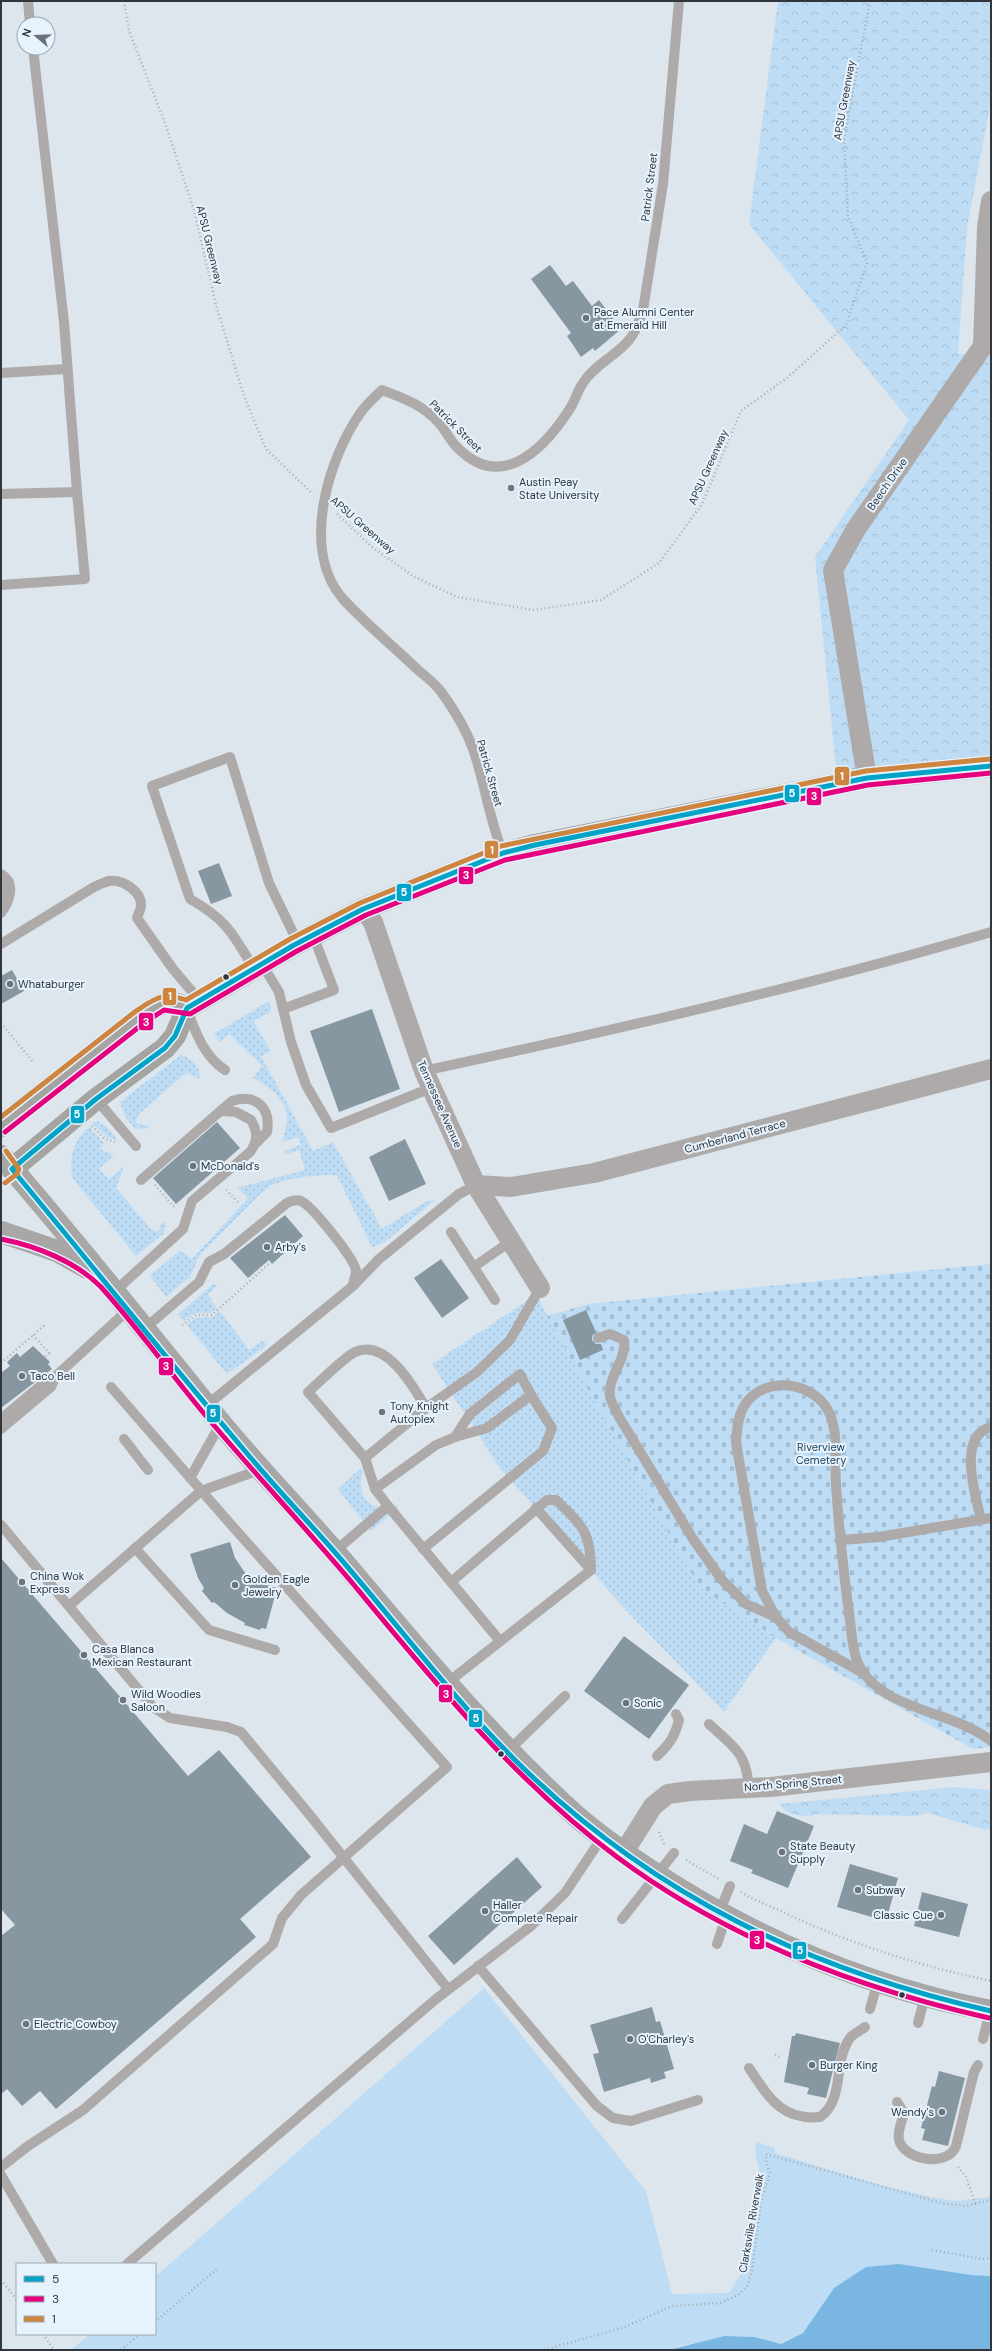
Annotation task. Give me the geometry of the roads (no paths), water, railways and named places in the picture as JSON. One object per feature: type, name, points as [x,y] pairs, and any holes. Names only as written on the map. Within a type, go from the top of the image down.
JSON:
[{"type":"highway","points":[[5,1168],[114,1292],[207,1405],[220,1423],[262,1469],[447,1683],[508,1751],[578,1818],[657,1875],[723,1915],[796,1950],[878,1981],[925,1996],[990,2011]]},
{"type":"highway","points":[[1,1232],[57,1251],[98,1274]]},
{"type":"main road","points":[[5,1168],[165,1048],[175,1036],[193,1004],[306,939],[363,909],[503,854],[868,778],[991,766]]},
{"type":"main road","points":[[1,1126],[140,1017],[162,1003],[170,1002],[193,1004]]},
{"type":"street","name":"Beech Drive","points":[[868,778],[833,570],[856,528],[987,346],[987,227],[991,201]]},
{"type":"street","name":"Tennessee Avenue","points":[[363,909],[373,922],[428,1079],[476,1185],[540,1288]]},
{"type":"street","name":"Cumberland Terrace","points":[[476,1185],[511,1187],[594,1173],[991,1069]]},
{"type":"street","name":"North Spring Street","points":[[624,1852],[653,1806],[668,1794],[690,1791],[749,1788],[991,1762]]},
{"type":"lane","points":[[28,1],[29,16]]},
{"type":"lane","name":"Patrick Street","points":[[503,854],[493,831],[473,749],[459,720],[441,692],[358,614],[333,586],[322,551],[320,528],[330,474],[348,433],[362,411],[382,390],[414,402],[438,422],[455,445],[476,463],[505,467],[532,455],[553,433],[570,409],[583,382],[604,361],[629,341],[637,327],[642,310],[663,184],[679,1]]},
{"type":"lane","points":[[1,585],[85,579],[67,369],[34,56]]},
{"type":"lane","points":[[1,373],[67,369]]},
{"type":"lane","points":[[1,494],[77,492]]},
{"type":"lane","points":[[283,1009],[334,990],[306,939],[269,883],[230,757],[152,786],[190,900],[210,910],[229,928],[279,992],[283,1009],[291,1042],[306,1085],[331,1128],[428,1079],[881,964],[991,932]]},
{"type":"lane","points":[[1,874],[5,876],[11,888],[9,902],[1,913]]},
{"type":"lane","points":[[1,944],[94,887],[108,881],[120,881],[128,885],[140,899],[142,907],[137,918],[173,969],[193,1004],[199,1041],[217,1064],[225,1070]]},
{"type":"lane","points":[[1,883],[4,894],[1,903]]},
{"type":"lane","points":[[114,1292],[183,1229],[192,1201],[250,1152],[255,1144],[267,1132],[269,1124],[264,1107],[254,1099],[239,1098],[232,1101],[142,1180]]},
{"type":"lane","points":[[96,1099],[136,1146]]},
{"type":"lane","points":[[221,1111],[236,1112],[251,1120],[257,1134],[255,1144]]},
{"type":"lane","points":[[207,1405],[353,1286],[378,1259],[460,1194],[476,1185]]},
{"type":"lane","points":[[144,1329],[199,1282],[209,1262],[224,1254],[286,1203],[294,1200],[301,1201],[309,1207],[345,1250],[356,1271],[353,1286]]},
{"type":"lane","points":[[451,1232],[475,1266],[495,1300]]},
{"type":"lane","points":[[475,1266],[511,1241]]},
{"type":"lane","points":[[365,1458],[426,1408],[477,1372],[510,1340],[540,1288]]},
{"type":"lane","points":[[1,1418],[45,1382],[56,1376],[128,1310]]},
{"type":"lane","points":[[598,1338],[610,1334],[624,1340],[626,1350],[610,1389],[610,1397],[619,1417],[692,1539],[722,1580],[746,1604],[776,1618]]},
{"type":"lane","points":[[426,1408],[408,1378],[387,1356],[369,1349],[354,1352],[308,1392],[365,1458],[375,1489],[388,1506],[500,1641]]},
{"type":"lane","points":[[423,1549],[543,1451],[552,1428],[531,1395],[520,1374],[470,1414],[455,1437]]},
{"type":"lane","points":[[1,1430],[51,1387],[56,1376]]},
{"type":"lane","points":[[865,1674],[858,1662],[854,1644],[836,1484],[835,1440],[831,1415],[823,1403],[813,1394],[800,1386],[788,1384],[764,1389],[753,1396],[743,1408],[737,1426],[736,1443],[762,1591],[776,1618],[789,1632],[865,1674],[887,1693],[917,1708],[960,1723],[991,1741]]},
{"type":"lane","points":[[1,2167],[28,2146],[83,2110],[259,1957],[273,1944],[282,1918],[296,1901],[447,1767],[201,1491],[111,1387]]},
{"type":"lane","points":[[375,1489],[436,1445],[455,1437],[487,1428],[531,1395]]},
{"type":"lane","points":[[190,1478],[220,1423]]},
{"type":"lane","points":[[842,1540],[879,1537],[986,1519],[970,1465],[972,1448],[977,1438],[980,1433],[991,1427]]},
{"type":"lane","points":[[124,1439],[148,1470]]},
{"type":"lane","points":[[70,1605],[201,1491],[262,1469]]},
{"type":"lane","points":[[451,1582],[547,1500],[556,1500],[577,1521],[585,1532],[591,1549],[591,1570]]},
{"type":"lane","points":[[334,1552],[388,1506]]},
{"type":"lane","points":[[536,1508],[591,1570]]},
{"type":"lane","points":[[1,1525],[70,1605],[153,1707],[170,1718],[227,1727],[240,1732],[309,1814],[448,1989]]},
{"type":"lane","points":[[135,1548],[209,1630],[275,1650]]},
{"type":"lane","points":[[447,1683],[591,1570]]},
{"type":"lane","points":[[508,1751],[565,1696]]},
{"type":"lane","points":[[657,1756],[667,1747],[675,1735],[679,1720],[676,1714]]},
{"type":"lane","points":[[710,1724],[741,1755],[747,1768],[749,1788]]},
{"type":"lane","points":[[128,2263],[448,1989],[531,1926],[565,1893],[603,1836]]},
{"type":"lane","points":[[622,1919],[674,1853]]},
{"type":"lane","points":[[717,1944],[730,1886]]},
{"type":"lane","points":[[478,1966],[596,2106],[613,2118],[631,2121],[698,2100]]},
{"type":"lane","points":[[870,2009],[878,1981]]},
{"type":"lane","points":[[918,2023],[925,1996]]},
{"type":"lane","points":[[984,2039],[990,2011]]},
{"type":"lane","points":[[749,2068],[775,2104],[782,2110],[801,2117],[820,2117],[830,2107],[845,2047],[851,2037],[865,2027]]},
{"type":"lane","points":[[897,2102],[904,2113],[898,2138],[901,2147],[905,2151],[928,2158],[938,2160],[947,2158],[954,2153],[974,2072],[978,2065]]},
{"type":"lane","points":[[1,2175],[52,2263]]},
{"type":"water","points":[[899,2264],[971,2275],[991,2276],[991,2350],[668,2350],[725,2336],[754,2337],[781,2344],[803,2333],[834,2288],[866,2267]]},
{"type":"place","name":"Pace Alumni Center at Emerald Hill","points":[[586,318]]},
{"type":"place","name":"Austin Peay State University","points":[[511,488]]},
{"type":"place","name":"Whataburger","points":[[10,984]]},
{"type":"place","name":"McDonald's","points":[[193,1166]]},
{"type":"place","name":"Arby's","points":[[267,1247]]},
{"type":"place","name":"Taco Bell","points":[[22,1376]]},
{"type":"place","name":"Tony Knight Autoplex","points":[[382,1412]]},
{"type":"place","name":"China Wok Express","points":[[22,1582]]},
{"type":"place","name":"Golden Eagle Jewelry","points":[[235,1585]]},
{"type":"place","name":"Casa Blanca Mexican Restaurant","points":[[84,1655]]},
{"type":"place","name":"Wild Woodies Saloon","points":[[123,1700]]},
{"type":"place","name":"Sonic","points":[[626,1703]]},
{"type":"place","name":"State Beauty Supply","points":[[782,1852]]},
{"type":"place","name":"Subway","points":[[858,1890]]},
{"type":"place","name":"Haller Complete Repair","points":[[485,1911]]},
{"type":"place","name":"Classic Cue","points":[[941,1915]]},
{"type":"place","name":"Electric Cowboy","points":[[26,2024]]},
{"type":"place","name":"O'Charley's","points":[[630,2039]]},
{"type":"place","name":"Burger King","points":[[812,2065]]},
{"type":"place","name":"Wendy's","points":[[942,2112]]},
{"type":"park label","name":"Riverview Cemetery","points":[[821,1453]]}]
